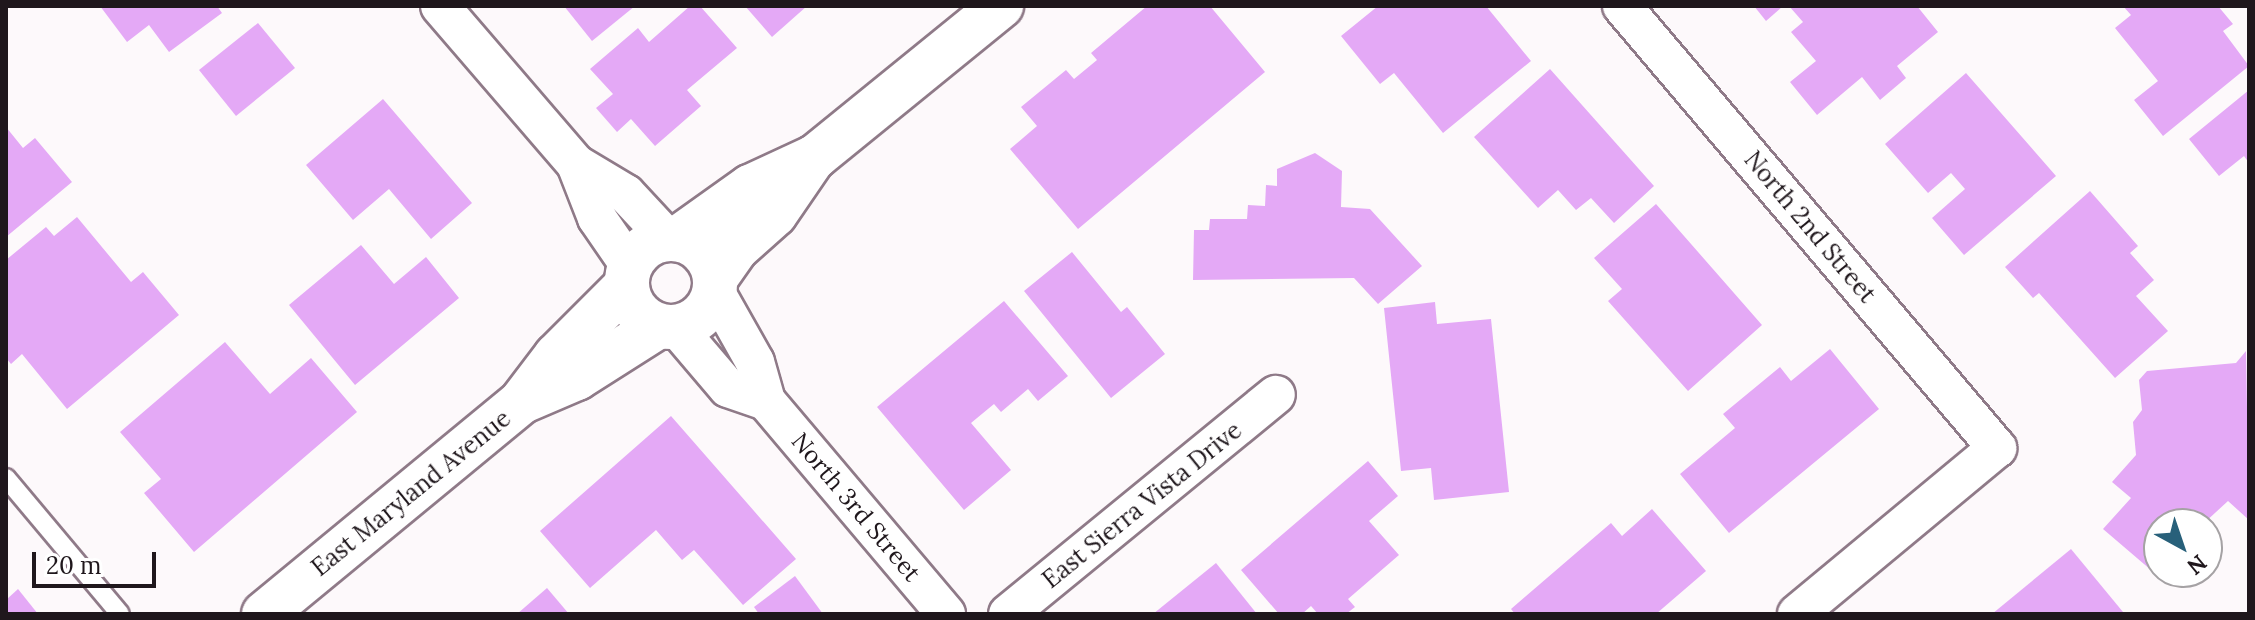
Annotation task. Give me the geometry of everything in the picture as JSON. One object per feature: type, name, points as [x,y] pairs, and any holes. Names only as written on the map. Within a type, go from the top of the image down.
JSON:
[{"type":"street","points":[[440,6],[576,164],[626,194],[672,239],[707,256],[715,285]]},
{"type":"street","name":"East Maryland Avenue","points":[[264,614],[521,402],[556,356],[629,275],[646,247],[672,239],[750,187],[815,157],[1001,6]]},
{"type":"street","name":"North 2nd Street","points":[[1622,6],[1997,448],[1797,614]]},
{"type":"street","name":"East Maryland Avenue","points":[[521,402],[577,378],[667,326],[701,316],[736,249],[775,214],[815,157]]},
{"type":"street","points":[[576,164],[597,218],[629,275],[633,306],[667,326],[728,388],[766,401]]},
{"type":"street","name":"North 3rd Street","points":[[715,285],[755,362],[766,401],[946,614]]},
{"type":"street","name":"East Sierra Vista Drive","points":[[1008,614],[1276,395]]},
{"type":"lane","points":[[6,478],[120,614]]},
{"type":"building","points":[[100,6],[217,6],[222,13],[169,52],[149,25],[127,42]]},
{"type":"building","points":[[564,6],[635,6],[592,41]]},
{"type":"building","points":[[690,6],[700,6],[737,48],[687,90],[701,106],[655,146],[631,119],[617,132],[596,108],[613,94],[590,69],[638,28],[649,42]]},
{"type":"building","points":[[745,6],[807,6],[772,37]]},
{"type":"building","points":[[1147,6],[1210,6],[1265,72],[1078,229],[1010,149],[1037,126],[1021,107],[1066,70],[1074,79],[1097,60],[1091,53]]},
{"type":"building","points":[[1378,6],[1486,6],[1531,61],[1443,133],[1394,73],[1380,84],[1341,36]]},
{"type":"building","points":[[1754,6],[1783,6],[1766,21]]},
{"type":"building","points":[[1789,6],[1917,6],[1938,32],[1897,66],[1906,78],[1880,100],[1862,77],[1817,115],[1790,82],[1816,61],[1791,32],[1803,22]]},
{"type":"building","points":[[2123,6],[2218,6],[2233,24],[2223,31],[2249,66],[2163,136],[2134,100],[2158,81],[2115,28],[2131,15]]},
{"type":"building","points":[[258,23],[295,68],[236,116],[199,70]]},
{"type":"building","points":[[1550,69],[1654,186],[1614,223],[1591,198],[1576,210],[1558,190],[1538,208],[1474,137]]},
{"type":"building","points":[[1966,73],[2056,176],[1964,255],[1932,218],[1965,189],[1951,173],[1928,193],[1885,144]]},
{"type":"building","points":[[2249,90],[2249,163],[2244,156],[2219,176],[2189,139]]},
{"type":"building","points":[[383,99],[472,203],[431,239],[389,189],[353,220],[306,165]]},
{"type":"building","points":[[6,127],[23,148],[35,138],[72,182],[6,237]]},
{"type":"building","points":[[1315,153],[1342,171],[1341,207],[1370,209],[1422,266],[1378,304],[1354,278],[1193,280],[1194,230],[1209,230],[1210,219],[1247,219],[1248,205],[1265,206],[1266,185],[1277,186],[1277,169]]},
{"type":"building","points":[[2090,191],[2138,246],[2130,253],[2154,280],[2136,296],[2168,331],[2115,378],[2039,293],[2033,298],[2005,267]]},
{"type":"building","points":[[1656,204],[1762,325],[1688,391],[1608,301],[1622,289],[1594,258]]},
{"type":"building","points":[[77,217],[131,282],[143,272],[179,315],[67,409],[22,354],[11,364],[6,358],[6,260],[46,227],[54,236]]},
{"type":"building","points":[[361,245],[394,284],[426,257],[459,298],[355,385],[289,305]]},
{"type":"building","points":[[1072,252],[1121,312],[1127,307],[1165,354],[1111,398],[1024,291]]},
{"type":"building","points":[[1004,301],[1068,376],[1038,401],[1028,389],[1001,412],[994,404],[971,423],[1011,470],[964,510],[877,407]]},
{"type":"building","points":[[1435,302],[1437,324],[1491,319],[1509,492],[1434,500],[1431,468],[1401,471],[1384,308]]},
{"type":"building","points":[[225,342],[270,394],[311,358],[357,412],[194,552],[144,493],[161,479],[120,432]]},
{"type":"building","points":[[1830,349],[1879,409],[1729,533],[1680,474],[1735,428],[1723,414],[1780,367],[1791,381]]},
{"type":"building","points":[[2246,351],[2249,520],[2228,501],[2220,508],[2143,508],[2143,563],[2103,529],[2131,498],[2112,482],[2136,455],[2133,422],[2142,410],[2139,380],[2147,371],[2236,363]]},
{"type":"building","points":[[671,416],[796,559],[743,605],[694,550],[682,560],[656,530],[590,588],[540,531]]},
{"type":"building","points":[[1368,461],[1398,496],[1369,521],[1399,555],[1348,599],[1355,607],[1346,614],[1318,614],[1311,606],[1302,614],[1279,614],[1241,570]]},
{"type":"building","points":[[1652,509],[1706,571],[1656,614],[1515,614],[1511,609],[1611,523],[1622,536]]},
{"type":"building","points":[[2071,549],[2123,612],[1992,614]]},
{"type":"building","points":[[1216,563],[1257,614],[1153,614]]},
{"type":"building","points":[[795,576],[823,614],[759,614],[754,607]]},
{"type":"building","points":[[547,588],[569,614],[517,614]]},
{"type":"building","points":[[18,589],[38,614],[6,614],[6,600]]}]
